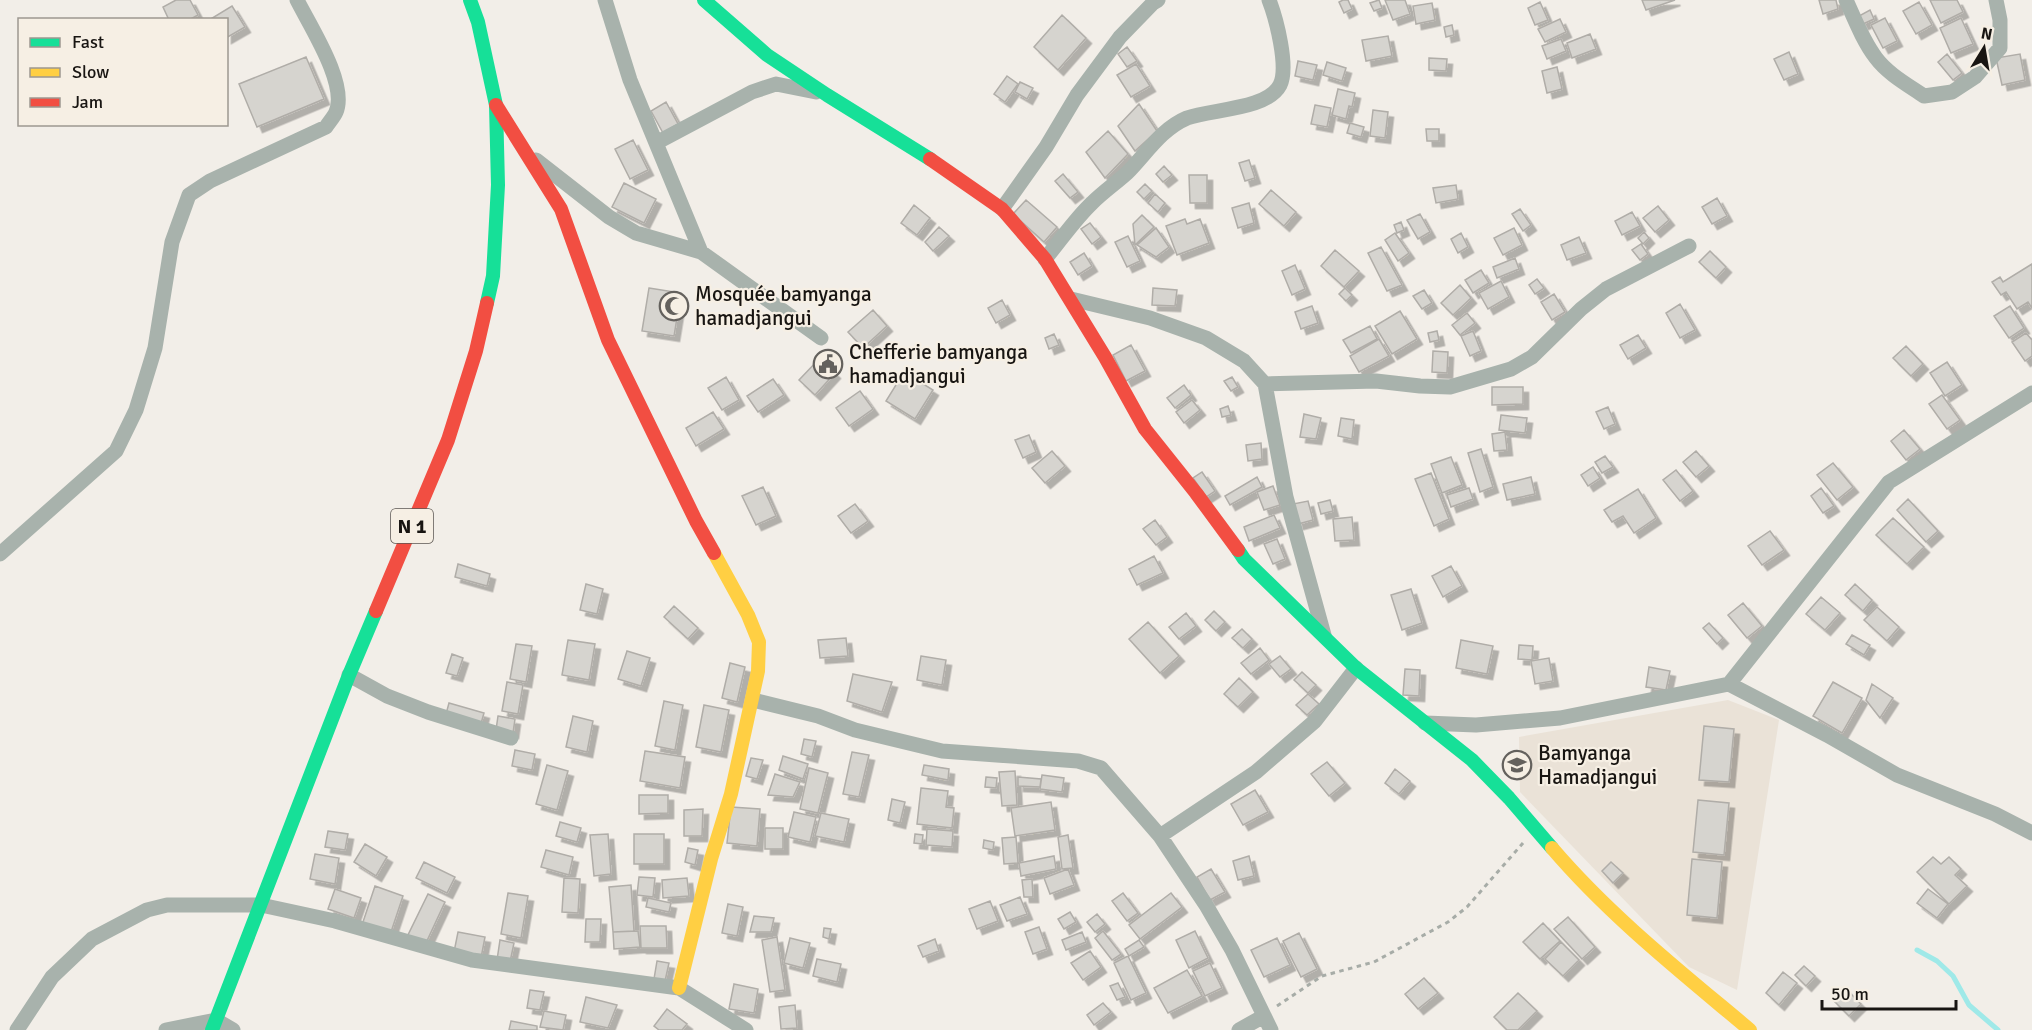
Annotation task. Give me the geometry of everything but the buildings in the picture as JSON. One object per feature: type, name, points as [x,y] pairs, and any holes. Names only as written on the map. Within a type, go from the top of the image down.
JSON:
[{"type":"main road","name":"N 1","points":[[214,1025],[349,675],[448,440],[476,351],[493,276],[498,185],[496,105],[478,22],[470,0]]},
{"type":"main road","points":[[704,0],[767,55],[922,153],[1002,209],[1045,258],[1145,429],[1244,559],[1356,668],[1472,760],[1509,798],[1582,883],[1653,948],[1750,1030]]},
{"type":"main road","points":[[496,105],[561,209],[608,340],[650,429],[696,521],[748,615],[759,642],[758,671],[753,700],[731,794],[711,859],[679,988]]},
{"type":"street","points":[[0,554],[116,451],[136,410],[155,348],[172,242],[189,195],[210,181],[326,127],[337,111],[338,91],[333,69],[297,0]]},
{"type":"street","points":[[605,0],[630,80],[701,252]]},
{"type":"street","points":[[1002,209],[1046,147],[1077,96],[1120,37],[1158,0]]},
{"type":"street","points":[[1045,258],[1091,204],[1127,173],[1160,135],[1187,118],[1228,111],[1266,98],[1280,85],[1283,60],[1275,17],[1269,0]]},
{"type":"street","points":[[1846,0],[1860,33],[1877,59],[1898,78],[1924,96],[1952,92],[1975,77],[2000,48],[2000,20],[1996,0]]},
{"type":"street","points":[[656,143],[752,92],[776,84],[827,95]]},
{"type":"street","points":[[528,154],[609,217],[636,233],[701,252],[821,338]]},
{"type":"street","points":[[1265,384],[1376,381],[1450,387],[1511,369],[1532,357],[1581,309],[1606,289],[1689,246]]},
{"type":"street","points":[[1071,299],[1150,318],[1206,338],[1244,361],[1265,384],[1286,497],[1326,640]]},
{"type":"street","points":[[1729,684],[1889,482],[2032,393]]},
{"type":"street","points":[[1160,836],[1256,772],[1314,722],[1356,668]]},
{"type":"street","points":[[349,675],[387,696],[428,712],[511,738]]},
{"type":"street","points":[[1425,723],[1476,725],[1560,718],[1729,684],[1898,775],[1995,814],[2032,833]]},
{"type":"street","points":[[753,700],[818,716],[855,730],[942,751],[1078,761],[1101,768],[1160,836],[1227,941],[1267,1023],[1239,1030]]},
{"type":"street","points":[[17,1030],[52,977],[92,939],[147,910],[167,905],[261,904],[335,921],[472,960],[679,988],[738,1028]]},
{"type":"street","points":[[166,1030],[214,1025],[233,1030]]},
{"type":"path","points":[[1267,1023],[1322,975],[1381,960],[1409,941],[1457,915],[1492,880],[1535,828]]},
{"type":"shaded area","points":[[1728,700],[1779,720],[1737,990],[1689,967],[1520,792],[1519,737]]},
{"type":"waterway","points":[[1917,950],[1937,961],[1953,976],[1969,1005],[1998,1030]]},
{"type":"traffic: fast","points":[[470,0],[478,22],[496,105],[498,185],[493,276],[487,303]]},
{"type":"traffic: fast","points":[[704,0],[767,55],[930,159]]},
{"type":"traffic: fast","points":[[1238,550],[1244,559],[1356,668],[1472,760],[1509,798],[1552,848]]},
{"type":"traffic: fast","points":[[212,1030],[349,675],[376,611]]},
{"type":"traffic: slow","points":[[679,988],[711,859],[731,794],[758,671],[759,642],[748,615],[714,553]]},
{"type":"traffic: slow","points":[[1552,848],[1622,920],[1750,1030]]},
{"type":"traffic: jam","points":[[496,105],[561,209],[608,340],[696,521],[714,553]]},
{"type":"traffic: jam","points":[[930,159],[1002,209],[1045,259],[1105,357],[1145,429],[1238,550]]},
{"type":"traffic: jam","points":[[376,611],[448,440],[476,351],[487,303]]},
{"type":"place","name":"Mosquée bamyanga hamadjangui","points":[[674,306]]},
{"type":"place","name":"Chefferie bamyanga hamadjangui","points":[[828,364]]},
{"type":"place","name":"Bamyanga Hamadjangui","points":[[1517,765]]}]
